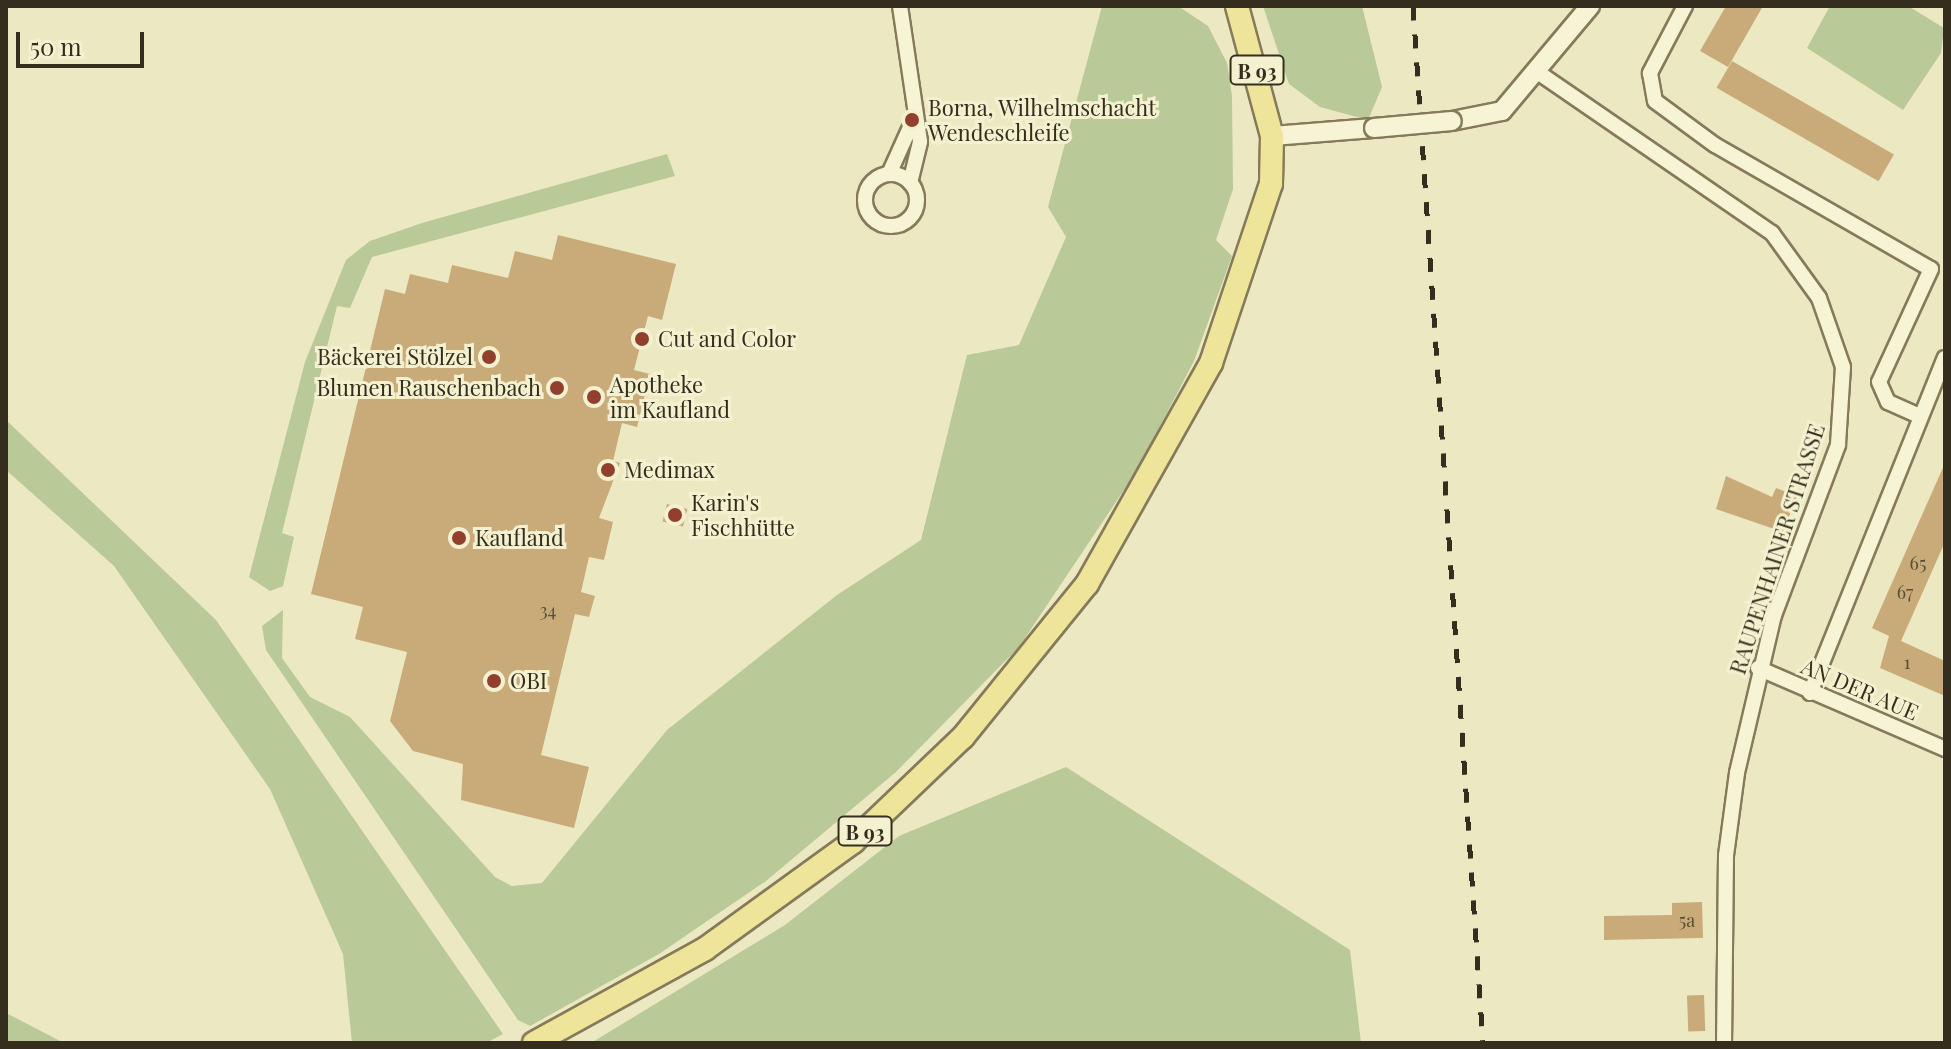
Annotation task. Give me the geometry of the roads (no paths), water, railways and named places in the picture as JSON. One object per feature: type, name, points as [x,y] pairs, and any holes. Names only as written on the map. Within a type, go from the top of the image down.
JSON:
[{"type":"main road","name":"B 93","points":[[534,1043],[705,949],[780,898],[853,842],[963,737],[1052,635],[1153,478],[1211,363],[1249,260],[1271,184],[1272,136],[1237,6]]},
{"type":"street","points":[[900,6],[912,123],[920,142],[910,183],[917,202],[909,218],[878,223],[865,195],[889,174],[912,123]]},
{"type":"street","points":[[1272,136],[1452,121],[1502,111],[1539,73],[1590,6]]},
{"type":"street","points":[[1685,6],[1650,73],[1655,101],[1783,186],[1931,269],[1879,382],[1888,402],[1920,416]]},
{"type":"street","name":"RAUPENHAINER STRASSE","points":[[1539,73],[1772,233],[1802,268],[1834,329],[1845,405],[1838,445],[1758,668],[1726,855],[1724,1039]]},
{"type":"street","points":[[889,174],[910,183]]},
{"type":"street","points":[[1810,693],[1945,358]]},
{"type":"street","name":"AN DER AUE","points":[[1758,668],[1945,749]]},
{"type":"railway","points":[[1413,6],[1483,1043]]},
{"type":"place","name":"Borna, Wilhelmschacht Wendeschleife","points":[[912,120]]},
{"type":"place","name":"Cut and Color","points":[[642,339]]},
{"type":"place","name":"Bäckerei Stölzel","points":[[489,357]]},
{"type":"place","name":"Blumen Rauschenbach","points":[[557,388]]},
{"type":"place","name":"Apotheke im Kaufland","points":[[594,397]]},
{"type":"place","name":"Medimax","points":[[608,470]]},
{"type":"place","name":"Karin's Fischhütte","points":[[675,515]]},
{"type":"place","name":"Kaufland","points":[[459,538]]},
{"type":"place","name":"OBI","points":[[494,681]]}]
